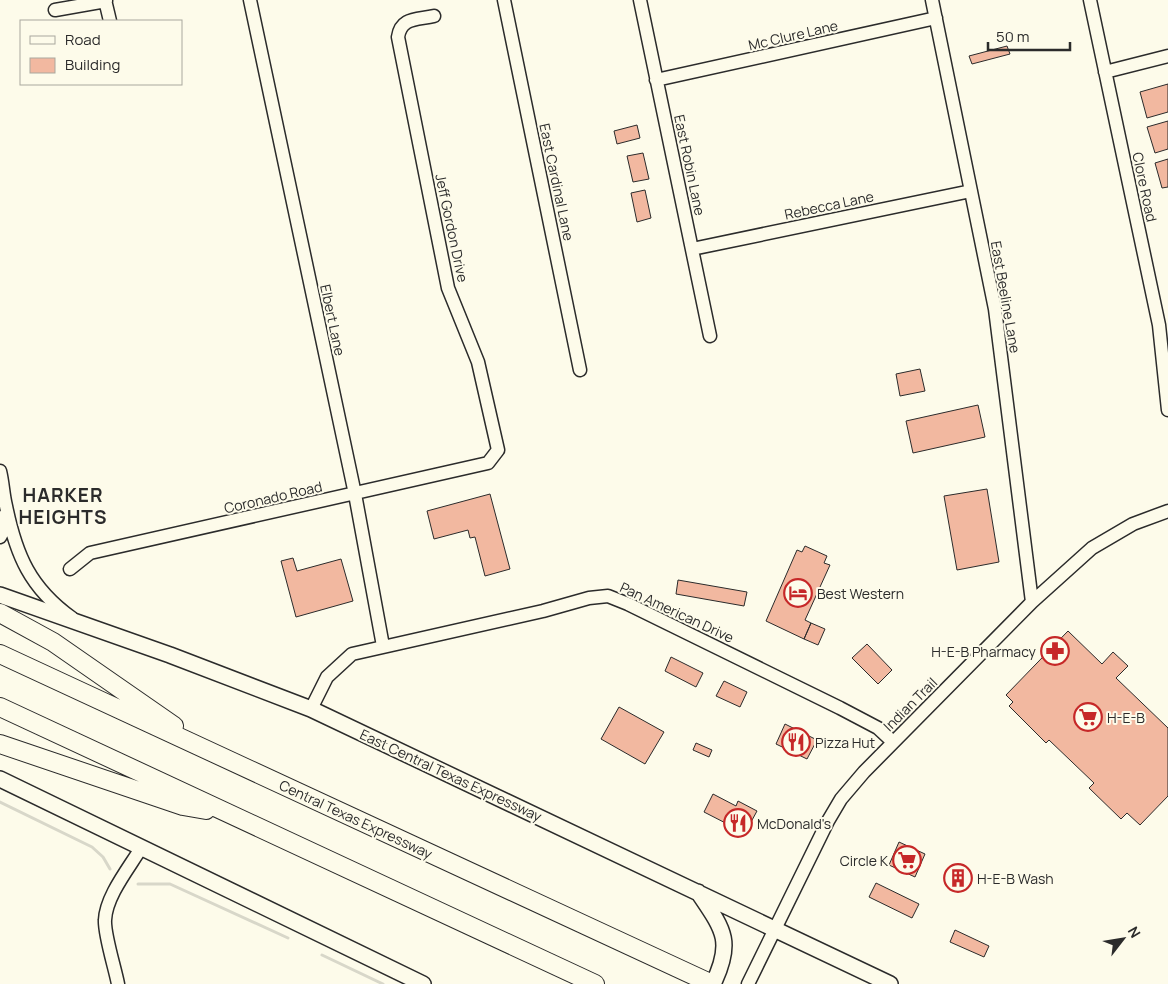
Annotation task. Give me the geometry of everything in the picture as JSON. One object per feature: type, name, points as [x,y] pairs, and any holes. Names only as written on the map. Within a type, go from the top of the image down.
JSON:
[{"type":"highway","points":[[0,613],[53,642],[216,754]]},
{"type":"highway","name":"Central Texas Expressway","points":[[0,654],[712,984]]},
{"type":"highway","points":[[0,707],[595,984]]},
{"type":"highway","points":[[0,744],[183,806],[224,812]]},
{"type":"main road","name":"East Central Texas Expressway","points":[[0,594],[170,655],[311,709],[890,984]]},
{"type":"main road","points":[[0,779],[423,984]]},
{"type":"main road","points":[[698,892],[722,931],[725,947],[721,967],[712,984]]},
{"type":"street","name":"Elbert Lane","points":[[250,0],[355,494],[383,646]]},
{"type":"street","name":"East Cardinal Lane","points":[[504,0],[580,370]]},
{"type":"street","name":"East Robin Lane","points":[[640,0],[710,336]]},
{"type":"street","name":"East Beeline Lane","points":[[932,0],[995,309],[1032,602]]},
{"type":"street","name":"Clore Road","points":[[1090,0],[1159,325],[1168,410]]},
{"type":"street","points":[[56,10],[106,1],[110,20]]},
{"type":"street","name":"Jeff Gordon Drive","points":[[434,16],[405,22],[400,28],[398,37],[448,288],[478,362],[498,450],[488,463]]},
{"type":"street","name":"Mc Clure Lane","points":[[656,80],[936,18]]},
{"type":"street","points":[[1105,72],[1168,56]]},
{"type":"street","name":"Rebecca Lane","points":[[692,249],[971,191]]},
{"type":"street","name":"Coronado Road","points":[[70,569],[90,553],[488,463]]},
{"type":"street","points":[[0,471],[5,505],[19,555],[28,572],[47,598],[78,623]]},
{"type":"street","points":[[0,537],[5,528],[5,505]]},
{"type":"street","name":"Indian Trail","points":[[748,984],[828,821],[841,799],[864,772],[1032,602],[1092,548],[1133,524],[1168,511]]},
{"type":"street","name":"Pan American Drive","points":[[311,709],[326,677],[352,654],[542,611],[589,598],[608,596],[628,604],[848,712],[878,728],[893,742]]},
{"type":"street","points":[[118,984],[105,922],[106,911],[115,890],[141,848]]},
{"type":"building","points":[[1007,46],[1010,54],[972,64],[969,56]]},
{"type":"building","points":[[1168,84],[1168,112],[1147,118],[1140,92]]},
{"type":"building","points":[[1168,121],[1168,149],[1155,153],[1147,127]]},
{"type":"building","points":[[637,125],[640,138],[617,144],[614,131]]},
{"type":"building","points":[[643,153],[649,179],[633,182],[627,156]]},
{"type":"building","points":[[1168,159],[1168,187],[1162,188],[1155,163]]},
{"type":"building","points":[[645,190],[651,218],[637,222],[631,193]]},
{"type":"building","points":[[920,369],[925,391],[900,396],[896,374]]},
{"type":"building","points":[[978,405],[985,437],[913,453],[906,421]]},
{"type":"building","points":[[987,489],[999,562],[957,570],[944,496]]},
{"type":"building","points":[[490,494],[510,569],[485,576],[475,537],[470,538],[468,530],[434,539],[427,511]]},
{"type":"building","name":"Best Western","points":[[805,546],[827,556],[824,563],[830,565],[805,620],[811,623],[804,639],[766,621],[797,550],[802,552]]},
{"type":"building","points":[[293,558],[297,571],[341,559],[353,601],[296,617],[281,561]]},
{"type":"building","points":[[678,580],[747,592],[744,606],[676,594]]},
{"type":"building","points":[[811,623],[825,629],[818,645],[804,639]]},
{"type":"building","name":"H-E-B","points":[[1068,631],[1102,664],[1113,652],[1128,666],[1116,678],[1168,728],[1168,796],[1140,825],[1127,813],[1121,819],[1089,788],[1094,783],[1049,740],[1046,743],[1009,706],[1013,702],[1006,695]]},
{"type":"building","points":[[867,644],[892,670],[878,684],[852,658]]},
{"type":"building","points":[[671,657],[703,673],[696,687],[665,671]]},
{"type":"building","points":[[724,681],[747,692],[740,707],[716,696]]},
{"type":"building","points":[[619,707],[664,732],[645,764],[601,739]]},
{"type":"building","name":"Pizza Hut","points":[[785,724],[817,740],[807,759],[776,744]]},
{"type":"building","points":[[696,743],[712,750],[709,757],[693,750]]},
{"type":"building","name":"McDonald's","points":[[713,794],[736,806],[738,801],[757,811],[745,833],[704,812]]},
{"type":"building","name":"Circle K","points":[[899,842],[925,854],[915,877],[889,865]]},
{"type":"building","name":"H-E-B Wash","points":[[960,864],[970,870],[957,888],[946,885]]},
{"type":"building","points":[[876,883],[919,904],[912,918],[869,897]]},
{"type":"building","points":[[955,930],[989,946],[984,957],[950,942]]},
{"type":"waterway","points":[[0,802],[92,847],[103,857],[110,869]]},
{"type":"waterway","points":[[138,884],[170,884],[288,938]]},
{"type":"waterway","points":[[322,955],[383,984]]},
{"type":"place","name":"Best Western","points":[[798,593]]},
{"type":"place","name":"H-E-B Pharmacy","points":[[1055,651]]},
{"type":"place","name":"H-E-B","points":[[1088,717]]},
{"type":"place","name":"Pizza Hut","points":[[796,742]]},
{"type":"place","name":"McDonald's","points":[[738,823]]},
{"type":"place","name":"Circle K","points":[[907,860]]},
{"type":"place","name":"H-E-B Wash","points":[[958,878]]},
{"type":"district","name":"HARKER HEIGHTS","points":[[63,506]]}]
